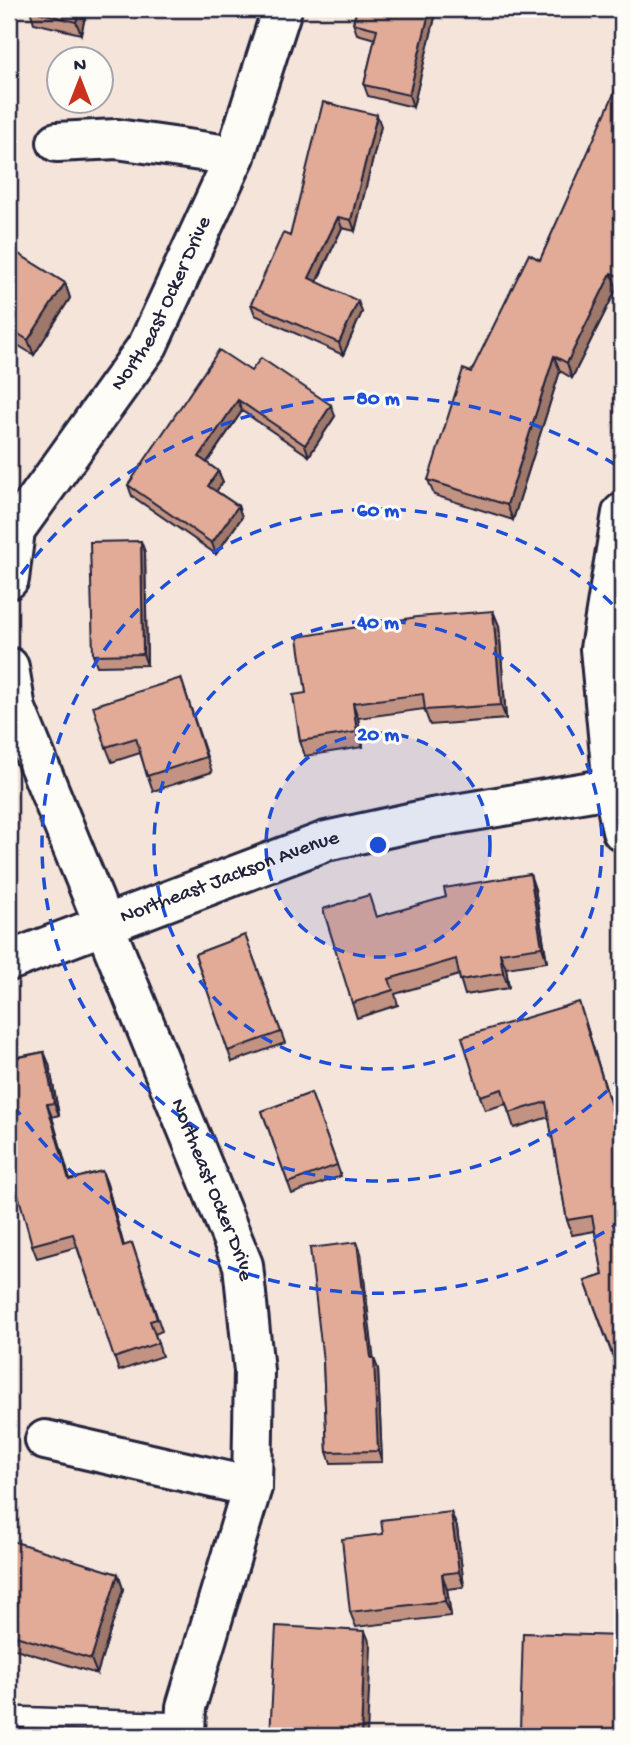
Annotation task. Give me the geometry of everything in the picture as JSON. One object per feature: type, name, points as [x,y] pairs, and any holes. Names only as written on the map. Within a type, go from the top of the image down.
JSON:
[{"type":"street","name":"Northeast Ocker Drive","points":[[9,579],[15,530],[148,345],[235,156],[282,9]]},
{"type":"street","points":[[57,142],[117,139],[235,156]]},
{"type":"street","points":[[622,513],[600,649],[622,831]]},
{"type":"street","name":"Northeast Ocker Drive","points":[[9,667],[16,709],[243,1265],[254,1371],[252,1487],[186,1707],[185,1729]]},
{"type":"street","name":"Northeast Jackson Avenue","points":[[9,961],[103,923],[327,841],[432,818],[618,786]]},
{"type":"street","points":[[45,1440],[252,1487]]},
{"type":"lane","points":[[9,1717],[185,1729]]},
{"type":"building","points":[[30,9],[80,9],[76,22]]},
{"type":"building","points":[[357,9],[430,9],[409,95],[364,85],[377,29],[353,23]]},
{"type":"building","points":[[620,80],[621,277],[611,273],[567,363],[554,356],[507,505],[428,480],[463,369],[471,372],[529,254],[540,260]]},
{"type":"building","points":[[323,102],[377,115],[351,220],[338,217],[309,278],[358,301],[339,343],[251,304],[283,233],[290,236]]},
{"type":"building","points":[[9,248],[65,283],[28,340],[9,328]]},
{"type":"building","points":[[219,350],[251,371],[261,358],[331,405],[305,445],[238,400],[199,457],[218,471],[208,486],[238,506],[212,543],[128,485]]},
{"type":"building","points":[[141,541],[143,654],[93,655],[90,542]]},
{"type":"building","points":[[493,611],[501,705],[425,710],[423,694],[353,703],[357,732],[300,741],[293,695],[306,693],[298,637],[417,617]]},
{"type":"building","points":[[181,678],[206,757],[147,776],[136,738],[106,747],[93,706]]},
{"type":"building","points":[[530,874],[542,947],[500,953],[503,973],[460,980],[456,959],[389,979],[393,990],[352,1003],[323,909],[369,895],[376,917],[446,897],[444,888]]},
{"type":"building","points":[[245,935],[281,1032],[228,1051],[195,954]]},
{"type":"building","points":[[579,1002],[617,1126],[622,1159],[622,1349],[612,1353],[585,1281],[603,1275],[592,1216],[567,1220],[546,1102],[509,1113],[502,1089],[480,1096],[462,1037]]},
{"type":"building","points":[[44,1052],[54,1103],[47,1104],[69,1180],[102,1171],[123,1246],[132,1243],[157,1319],[150,1321],[158,1343],[114,1358],[73,1234],[32,1245],[9,1161],[9,1054],[10,1059]]},
{"type":"building","points":[[311,1093],[337,1165],[288,1183],[262,1111]]},
{"type":"building","points":[[357,1242],[371,1358],[374,1358],[378,1451],[327,1452],[323,1361],[310,1248]]},
{"type":"building","points":[[451,1512],[459,1572],[442,1574],[445,1601],[350,1612],[342,1539],[383,1534],[381,1520]]},
{"type":"building","points":[[12,1541],[118,1574],[91,1659],[9,1634],[9,1551]]},
{"type":"building","points":[[276,1626],[365,1631],[361,1736],[270,1736]]},
{"type":"building","points":[[523,1633],[622,1636],[622,1733],[520,1730]]}]
